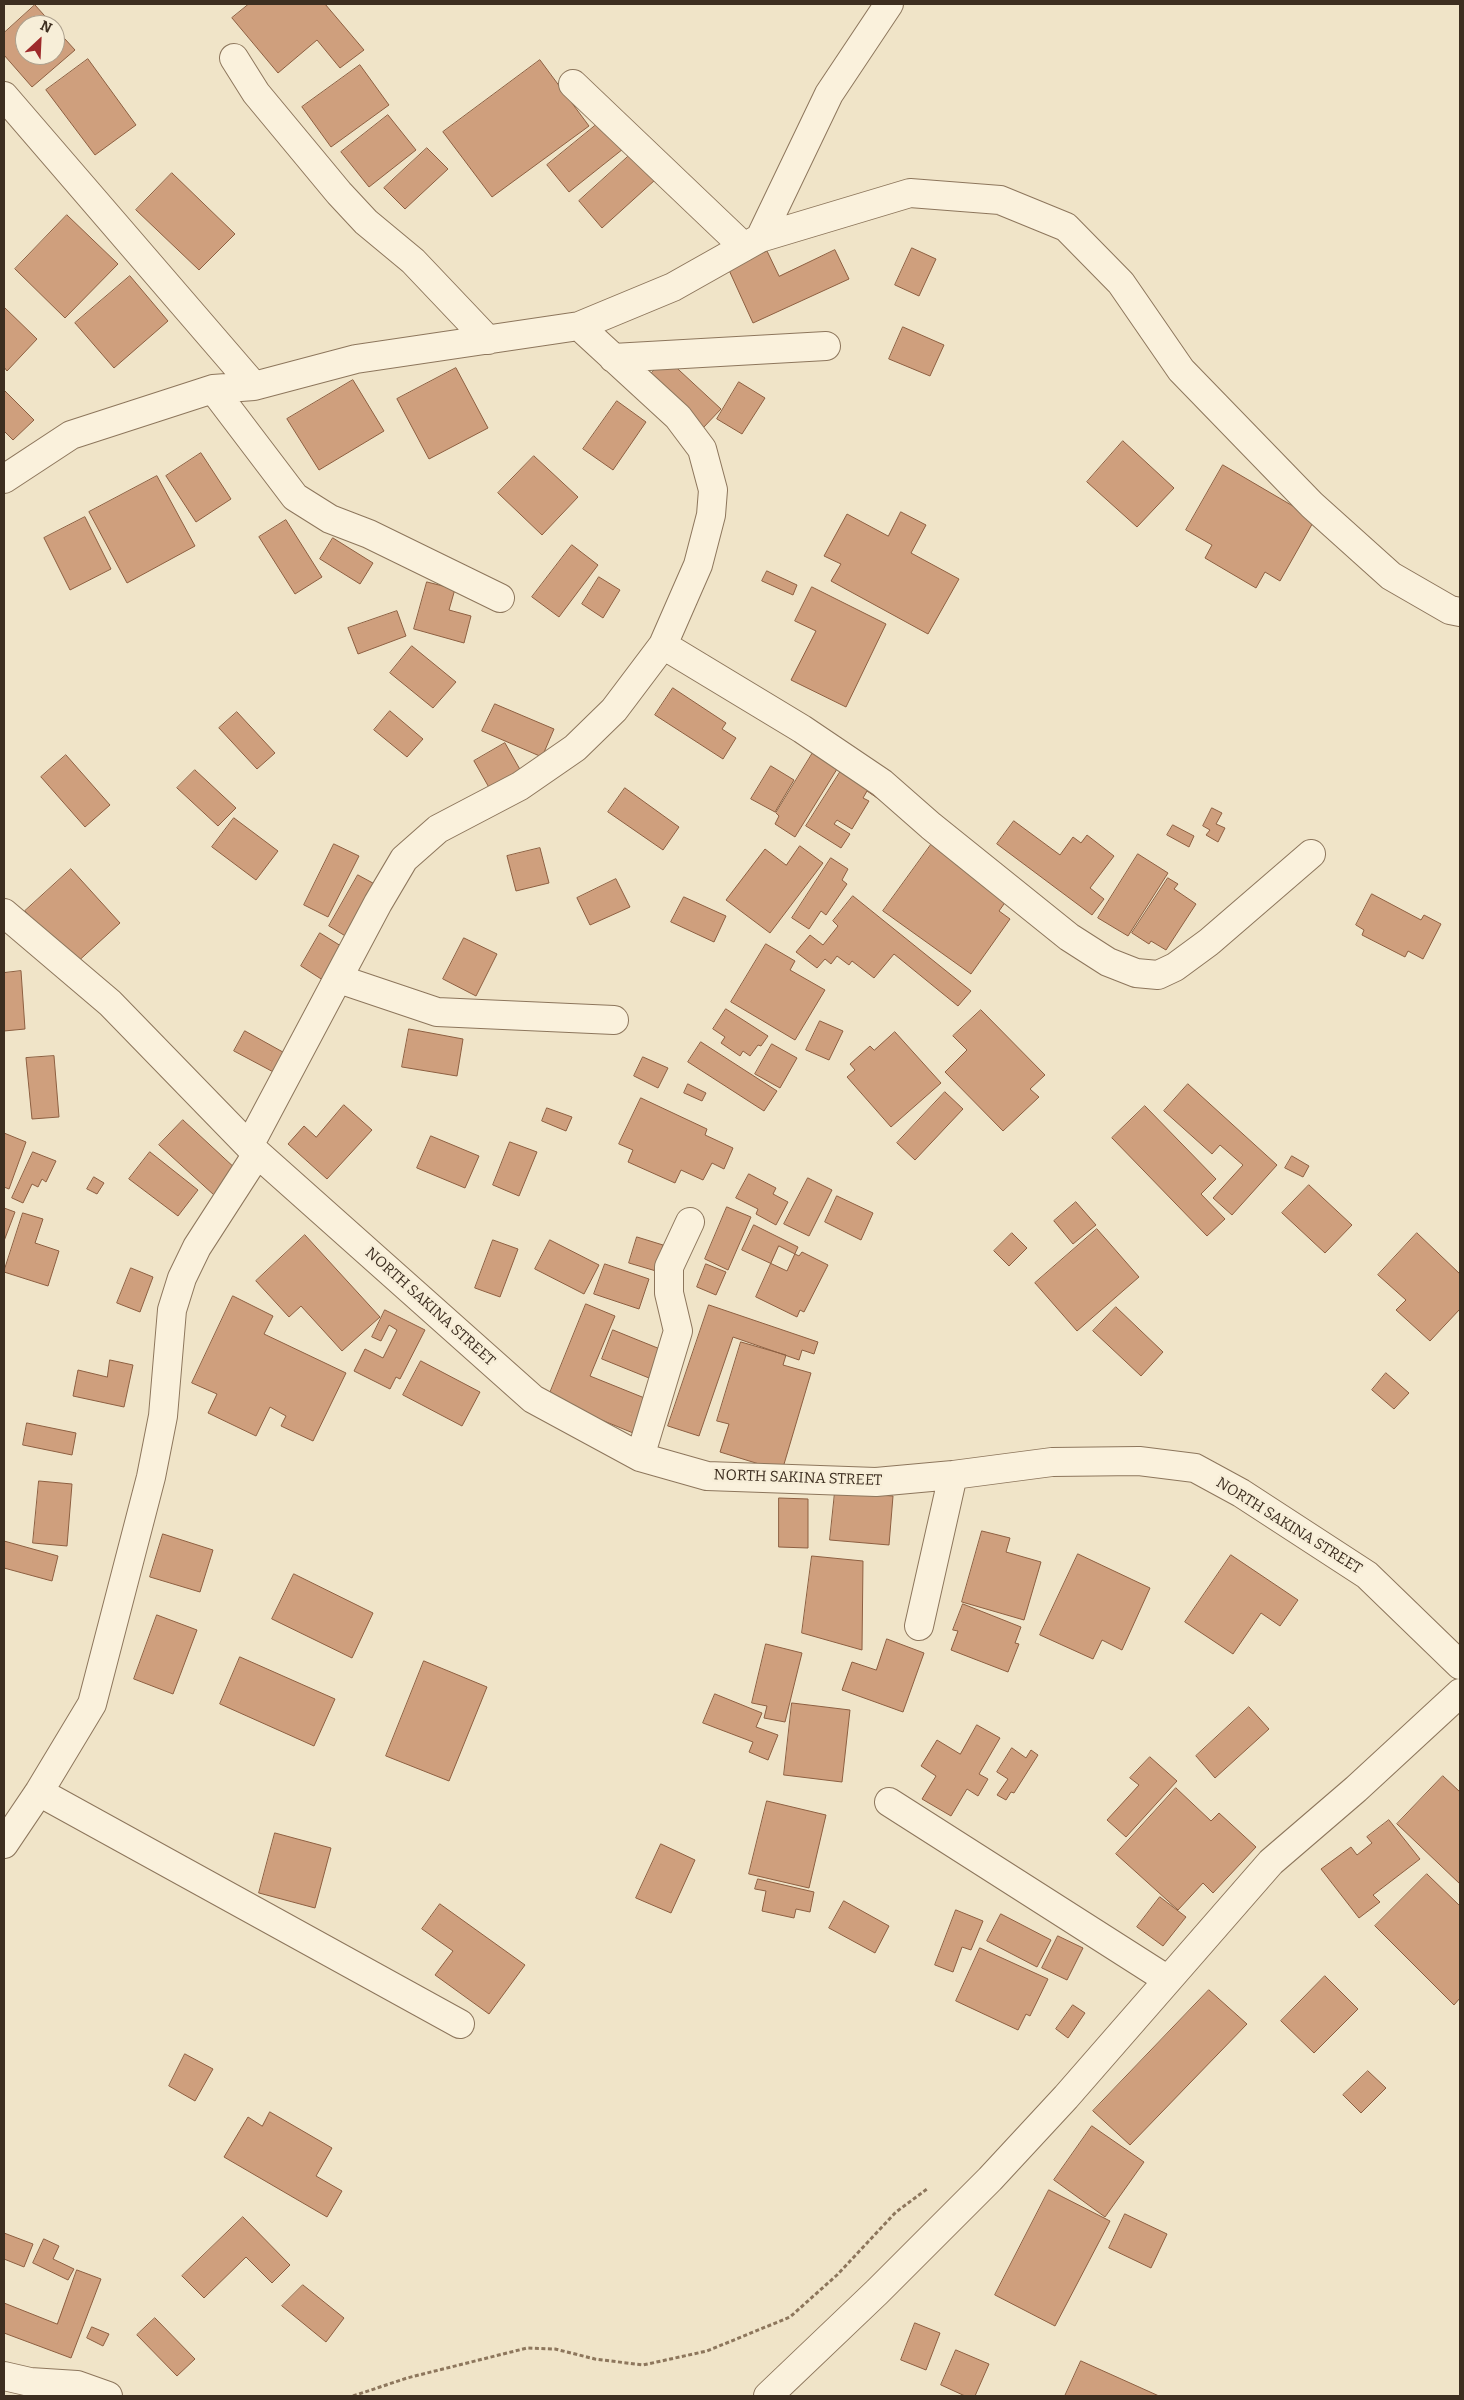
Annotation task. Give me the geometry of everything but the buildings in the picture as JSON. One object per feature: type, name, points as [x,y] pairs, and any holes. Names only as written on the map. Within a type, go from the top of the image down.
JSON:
[{"type":"street","points":[[752,242],[829,94],[889,4]]},
{"type":"street","points":[[234,58],[256,93],[339,193],[366,222],[413,261],[488,340]]},
{"type":"street","points":[[573,84],[752,242]]},
{"type":"street","points":[[4,96],[254,386]]},
{"type":"street","points":[[4,479],[71,435],[213,389],[254,386],[356,358],[579,326],[673,287],[752,242],[910,193],[1000,200],[1066,228],[1122,283],[1181,370],[1312,505],[1391,576],[1450,610],[1460,612]]},
{"type":"street","points":[[4,1844],[39,1792],[92,1704],[151,1477],[163,1416],[172,1310],[182,1278],[197,1247],[253,1150],[378,903],[404,859],[438,829],[520,786],[575,748],[614,710],[663,645],[698,565],[711,515],[713,490],[702,449],[678,416],[579,326]]},
{"type":"street","points":[[613,358],[826,346]]},
{"type":"street","points":[[213,389],[296,497],[330,519],[369,534],[500,598]]},
{"type":"street","points":[[663,645],[802,730],[882,783],[931,826],[1069,936],[1108,962],[1136,973],[1158,975],[1175,967],[1210,942],[1311,854]]},
{"type":"street","name":"NORTH SAKINA STREET","points":[[4,913],[110,1003],[253,1150],[532,1399],[640,1457],[707,1476],[876,1482],[954,1475],[1052,1462],[1138,1461],[1195,1468],[1241,1492],[1367,1575],[1460,1664]]},
{"type":"street","points":[[339,979],[437,1012],[614,1020]]},
{"type":"street","points":[[640,1457],[678,1331],[669,1293],[669,1267],[690,1222]]},
{"type":"street","points":[[919,1626],[954,1475]]},
{"type":"street","points":[[768,2396],[877,2292],[1066,2098],[1271,1862],[1356,1789],[1460,1693]]},
{"type":"street","points":[[39,1792],[460,2024]]},
{"type":"street","points":[[889,1802],[1168,1980]]},
{"type":"street","points":[[4,2376],[30,2382],[77,2384],[108,2396]]},
{"type":"path","points":[[353,2396],[408,2378],[528,2348],[555,2349],[595,2359],[643,2365],[707,2351],[790,2317],[837,2275],[896,2212],[935,2183]]}]
